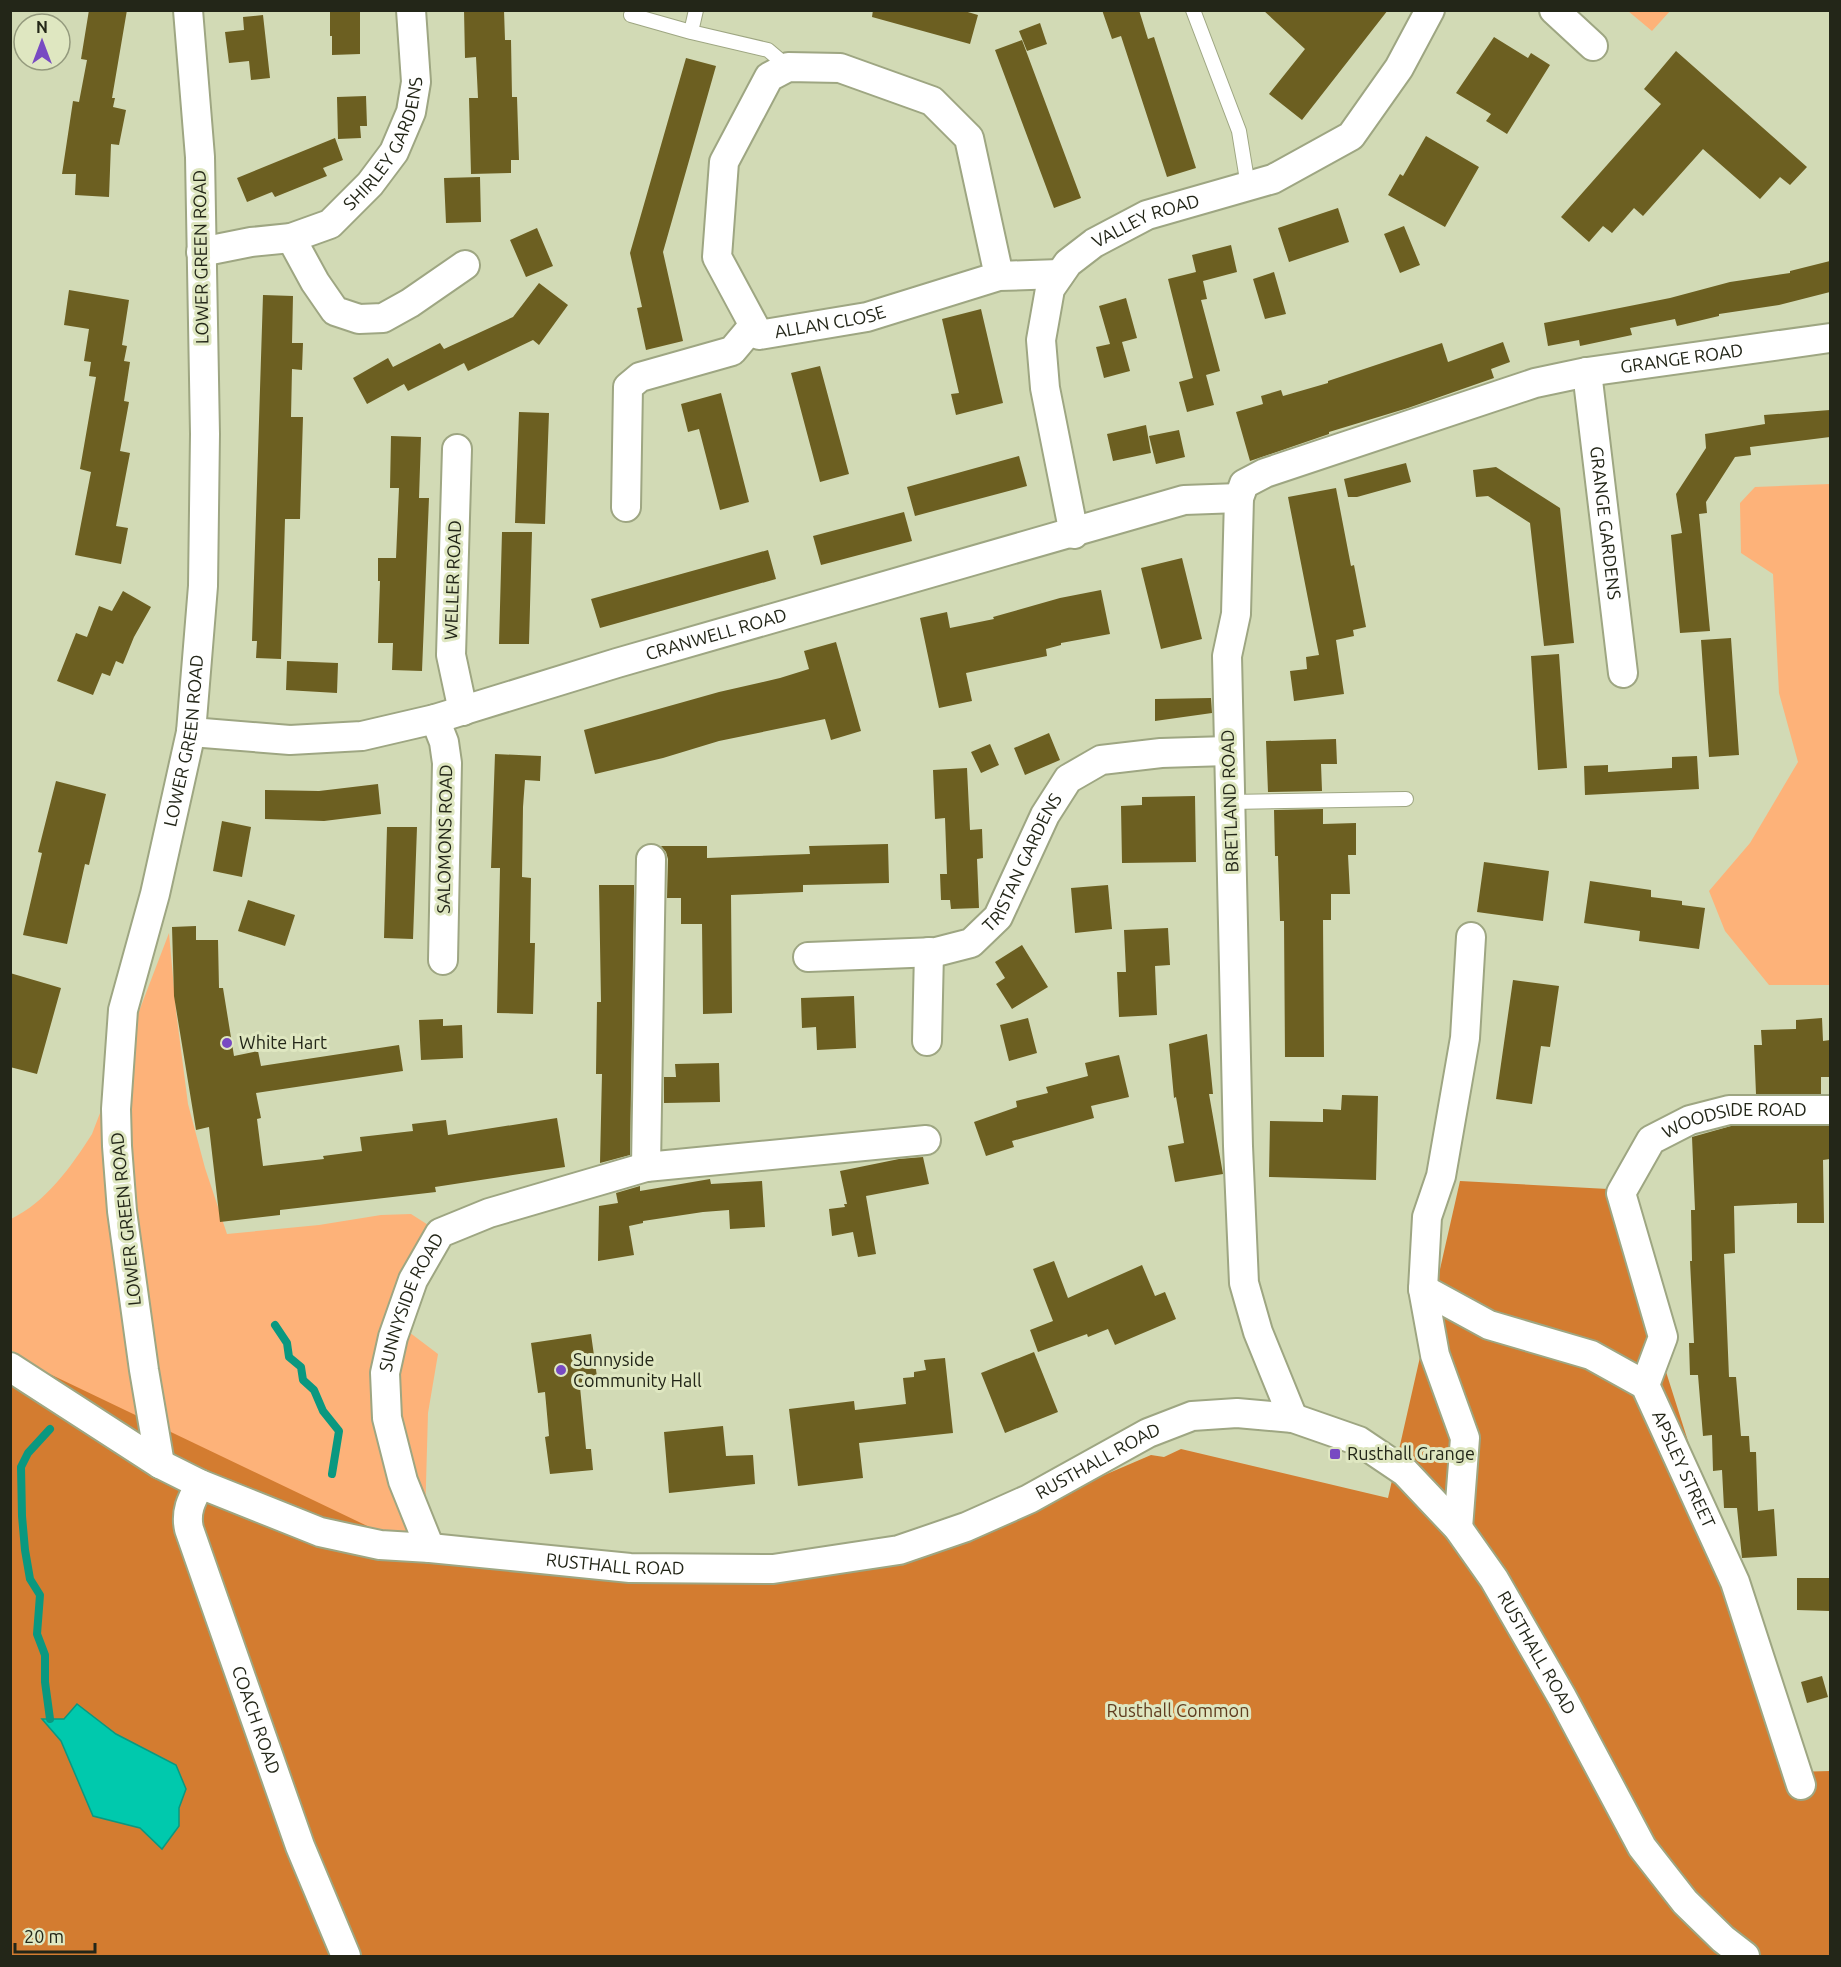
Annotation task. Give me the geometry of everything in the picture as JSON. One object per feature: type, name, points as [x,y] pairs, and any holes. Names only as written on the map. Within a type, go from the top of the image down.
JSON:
[{"type":"street","name":"LOWER GREEN ROAD","points":[[160,1464],[144,1370],[122,1211],[116,1109],[123,1010],[155,894],[191,732],[203,586],[205,434],[200,157],[188,10]]},
{"type":"street","name":"SHIRLEY GARDENS","points":[[201,252],[251,242],[291,238],[330,224],[370,184],[394,152],[411,112],[416,82],[411,10]]},
{"type":"street","name":"VALLEY ROAD","points":[[1074,534],[1045,388],[1041,340],[1050,289],[1060,274],[1068,263],[1094,243],[1147,215],[1273,179],[1351,136],[1399,68],[1430,10]]},
{"type":"street","points":[[1554,10],[1593,46]]},
{"type":"street","points":[[788,67],[840,68],[932,101],[969,138],[999,276]]},
{"type":"street","name":"ALLAN CLOSE","points":[[788,67],[769,77],[724,162],[717,257],[759,335],[867,317],[999,276],[1060,274]]},
{"type":"street","points":[[291,238],[315,282],[335,311],[359,319],[383,318],[410,303],[465,265]]},
{"type":"street","points":[[626,507],[628,387],[640,377],[732,351],[753,327]]},
{"type":"street","name":"GRANGE ROAD","points":[[1239,498],[1244,484],[1265,473],[1535,383],[1587,372],[1830,338]]},
{"type":"street","name":"GRANGE GARDENS","points":[[1587,372],[1623,673]]},
{"type":"street","name":"WELLER ROAD","points":[[457,448],[451,655],[463,711]]},
{"type":"street","name":"CRANWELL ROAD","points":[[191,732],[290,740],[362,736],[463,711],[617,663],[1074,534],[1184,500],[1239,498]]},
{"type":"street","name":"BRETLAND ROAD","points":[[1239,498],[1236,614],[1227,656],[1238,1146],[1244,1283],[1258,1332],[1293,1418]]},
{"type":"street","name":"SALOMONS ROAD","points":[[435,719],[444,742],[447,763],[443,960]]},
{"type":"street","name":"TRISTAN GARDENS","points":[[808,957],[929,952],[971,943],[998,918],[1045,814],[1068,779],[1101,760],[1161,753],[1228,751]]},
{"type":"street","points":[[646,1167],[651,859]]},
{"type":"street","points":[[1458,1528],[1466,1438],[1435,1355],[1423,1289],[1427,1217],[1442,1176],[1466,1038],[1471,937]]},
{"type":"street","points":[[927,1041],[929,952]]},
{"type":"street","name":"WOODSIDE ROAD","points":[[1645,1385],[1663,1337],[1621,1193],[1651,1140],[1690,1120],[1729,1110],[1830,1110]]},
{"type":"street","name":"SUNNYSIDE ROAD","points":[[430,1548],[403,1481],[387,1418],[385,1373],[393,1337],[412,1280],[440,1233],[489,1213],[646,1167],[926,1140]]},
{"type":"street","points":[[1423,1289],[1489,1325],[1591,1355],[1645,1385]]},
{"type":"street","name":"RUSTHALL ROAD","points":[[10,1367],[160,1464],[200,1484],[320,1532],[380,1545],[630,1568],[773,1569],[898,1550],[966,1527],[1029,1499],[1148,1433],[1192,1416],[1237,1413],[1293,1418],[1359,1441],[1405,1472],[1458,1528],[1494,1579],[1642,1846],[1685,1902],[1723,1939],[1745,1956]]},
{"type":"street","name":"APSLEY STREET","points":[[1645,1385],[1735,1582],[1801,1785]]},
{"type":"street","name":"COACH ROAD","points":[[200,1484],[189,1506],[187,1518],[189,1529],[300,1846],[346,1956]]},
{"type":"lane","points":[[691,32],[696,10]]},
{"type":"lane","points":[[1193,10],[1239,131],[1248,186]]},
{"type":"lane","points":[[631,15],[768,50],[788,67]]},
{"type":"lane","points":[[1231,802],[1406,800]]},
{"type":"shaded area","points":[[1628,11],[1670,11],[1652,31]]},
{"type":"shaded area","points":[[1830,484],[1830,985],[1769,985],[1725,931],[1709,891],[1750,843],[1798,762],[1779,693],[1773,574],[1741,553],[1740,503],[1755,487]]},
{"type":"shaded area","points":[[169,933],[188,1104],[205,1168],[227,1234],[319,1225],[381,1215],[411,1214],[433,1228],[401,1326],[438,1354],[428,1413],[425,1519],[433,1544],[361,1530],[81,1398],[11,1350],[11,1219],[24,1212],[57,1182],[92,1134]]},
{"type":"green space","name":"Rusthall Common","points":[[1460,1181],[1608,1189],[1793,1772],[1830,1771],[1830,1956],[11,1956],[10,1355],[430,1556],[902,1562],[1151,1455],[1164,1457],[1181,1449],[1388,1498]]},
{"type":"water","points":[[77,1704],[116,1734],[176,1765],[186,1789],[179,1808],[179,1826],[162,1849],[140,1828],[93,1816],[61,1741],[42,1719],[64,1719]]},
{"type":"building","points":[[89,10],[127,10],[112,98],[115,98],[113,107],[126,110],[119,145],[111,144],[109,197],[75,195],[76,174],[62,174],[73,101],[79,102],[87,60],[81,59]]},
{"type":"building","points":[[330,10],[360,10],[360,54],[332,55]]},
{"type":"building","points":[[464,10],[504,10],[505,40],[511,40],[512,97],[517,97],[519,160],[511,160],[511,173],[471,174],[469,98],[478,98],[476,57],[465,58]]},
{"type":"building","points":[[873,10],[961,10],[978,15],[970,44],[872,17]]},
{"type":"building","points":[[1102,10],[1139,10],[1148,39],[1154,37],[1196,168],[1167,177],[1121,36],[1112,39]]},
{"type":"building","points":[[1263,10],[1388,10],[1302,120],[1269,94],[1305,49]]},
{"type":"building","points":[[263,15],[270,78],[251,80],[249,61],[229,63],[225,32],[244,30],[243,17]]},
{"type":"building","points":[[1040,23],[1047,44],[1027,51],[1019,31]]},
{"type":"building","points":[[1494,37],[1528,58],[1531,53],[1550,65],[1507,134],[1486,121],[1491,114],[1456,93]]},
{"type":"building","points":[[1022,40],[1081,198],[1054,208],[995,50]]},
{"type":"building","points":[[1676,51],[1807,167],[1790,185],[1780,177],[1760,199],[1703,149],[1643,216],[1634,208],[1612,233],[1603,226],[1589,242],[1561,217],[1661,104],[1644,89]]},
{"type":"building","points":[[686,58],[716,66],[663,252],[683,341],[646,350],[637,308],[642,307],[630,253]]},
{"type":"building","points":[[366,96],[367,126],[360,126],[361,138],[338,139],[337,97]]},
{"type":"building","points":[[1426,136],[1479,167],[1445,227],[1388,195],[1400,174],[1403,176]]},
{"type":"building","points":[[335,138],[343,160],[323,168],[327,176],[275,197],[272,192],[247,202],[237,178]]},
{"type":"building","points":[[480,177],[481,222],[446,223],[444,178]]},
{"type":"building","points":[[1338,208],[1349,242],[1289,262],[1278,228]]},
{"type":"building","points":[[1404,226],[1420,265],[1400,273],[1384,234]]},
{"type":"building","points":[[537,228],[553,266],[526,277],[510,240]]},
{"type":"building","points":[[1231,245],[1237,272],[1203,281],[1207,299],[1201,300],[1220,371],[1206,375],[1214,405],[1187,412],[1179,382],[1193,378],[1168,279],[1196,272],[1192,255]]},
{"type":"building","points":[[1830,261],[1830,292],[1779,305],[1719,314],[1719,316],[1677,326],[1675,319],[1630,328],[1632,335],[1580,346],[1579,340],[1548,346],[1544,323],[1670,298],[1730,282],[1790,273],[1790,271]]},
{"type":"building","points":[[1274,272],[1286,314],[1265,319],[1253,279]]},
{"type":"building","points":[[539,283],[568,305],[539,345],[533,340],[468,371],[464,363],[408,391],[404,384],[367,404],[353,378],[388,358],[393,367],[440,343],[444,349],[513,317]]},
{"type":"building","points":[[69,290],[129,300],[122,345],[127,346],[124,361],[130,362],[124,401],[129,402],[120,451],[130,453],[116,526],[128,528],[121,564],[75,555],[91,472],[80,469],[96,377],[89,376],[91,362],[84,361],[89,329],[64,325]]},
{"type":"building","points":[[263,295],[293,296],[292,343],[303,343],[302,370],[292,369],[291,417],[303,417],[300,519],[285,519],[281,659],[256,658],[257,641],[252,641]]},
{"type":"building","points":[[1126,298],[1137,338],[1122,342],[1130,371],[1104,378],[1096,347],[1110,344],[1099,306]]},
{"type":"building","points":[[981,309],[1003,403],[956,415],[951,394],[959,393],[942,319]]},
{"type":"building","points":[[1503,342],[1510,362],[1491,369],[1494,378],[1329,432],[1329,434],[1250,461],[1236,412],[1263,404],[1261,396],[1281,390],[1283,396],[1328,383],[1328,381],[1442,343],[1448,362]]},
{"type":"building","points":[[820,366],[849,474],[820,482],[791,373]]},
{"type":"building","points":[[721,393],[749,502],[720,510],[699,429],[688,432],[681,404]]},
{"type":"building","points":[[1830,410],[1830,437],[1750,447],[1751,455],[1735,457],[1706,502],[1707,513],[1699,514],[1710,631],[1680,633],[1671,535],[1682,533],[1676,494],[1706,448],[1705,434],[1765,424],[1764,415]]},
{"type":"building","points":[[519,412],[549,413],[545,524],[515,523]]},
{"type":"building","points":[[1146,425],[1151,453],[1113,461],[1107,434]]},
{"type":"building","points":[[1179,430],[1185,457],[1156,464],[1149,436]]},
{"type":"building","points":[[391,436],[421,437],[419,498],[429,498],[422,671],[392,670],[393,643],[378,643],[380,581],[378,581],[378,558],[396,558],[399,488],[390,488]]},
{"type":"building","points":[[1019,456],[1027,486],[915,516],[907,487]]},
{"type":"building","points":[[1406,463],[1411,482],[1357,497],[1348,497],[1344,479]]},
{"type":"building","points":[[1496,467],[1560,508],[1574,643],[1544,646],[1530,523],[1488,496],[1476,497],[1473,470]]},
{"type":"building","points":[[1336,488],[1366,627],[1353,630],[1354,636],[1336,640],[1344,694],[1294,701],[1290,671],[1307,669],[1306,657],[1319,655],[1288,497]]},
{"type":"building","points":[[904,512],[912,541],[821,565],[813,536]]},
{"type":"building","points":[[502,532],[532,532],[529,644],[499,644]]},
{"type":"building","points":[[768,550],[776,579],[600,628],[591,599]]},
{"type":"building","points":[[1182,558],[1202,639],[1161,649],[1141,568]]},
{"type":"building","points":[[1101,590],[1110,634],[1061,643],[1061,645],[1046,649],[1047,656],[966,673],[972,701],[939,708],[920,618],[947,612],[950,628],[994,619],[993,617],[1060,598]]},
{"type":"building","points":[[123,591],[151,607],[134,637],[123,664],[116,661],[110,676],[102,673],[93,695],[57,681],[76,633],[87,637],[99,606],[112,611]]},
{"type":"building","points":[[1731,638],[1739,755],[1709,757],[1701,640]]},
{"type":"building","points":[[836,642],[861,731],[831,740],[825,719],[719,741],[663,758],[595,774],[584,730],[809,669],[804,651]]},
{"type":"building","points":[[1559,654],[1567,768],[1538,770],[1531,656]]},
{"type":"building","points":[[287,661],[338,663],[337,693],[286,690]]},
{"type":"building","points":[[1211,698],[1212,713],[1155,721],[1155,699]]},
{"type":"building","points":[[1049,733],[1060,760],[1025,775],[1014,748]]},
{"type":"building","points":[[1336,739],[1337,764],[1321,764],[1322,791],[1268,792],[1266,741]]},
{"type":"building","points":[[990,744],[999,765],[981,773],[971,752]]},
{"type":"building","points":[[495,754],[541,756],[540,781],[525,780],[523,807],[522,877],[531,878],[530,943],[535,943],[533,1014],[497,1013],[500,868],[491,868]]},
{"type":"building","points":[[1697,756],[1699,789],[1585,795],[1584,766],[1608,765],[1608,772],[1672,768],[1672,757]]},
{"type":"building","points":[[967,768],[970,830],[982,829],[983,858],[977,859],[979,908],[951,909],[950,900],[941,900],[940,874],[947,874],[945,818],[935,819],[933,770]]},
{"type":"building","points":[[56,781],[106,794],[89,865],[85,864],[67,944],[23,935],[42,853],[38,852]]},
{"type":"building","points":[[378,784],[381,814],[324,821],[265,819],[265,790],[319,791]]},
{"type":"building","points":[[1195,796],[1196,862],[1122,863],[1121,806],[1142,805],[1142,797]]},
{"type":"building","points":[[1323,809],[1323,824],[1356,823],[1356,855],[1348,855],[1350,894],[1331,894],[1331,920],[1323,920],[1324,1057],[1285,1057],[1284,921],[1280,921],[1274,810]]},
{"type":"building","points":[[222,821],[251,827],[242,877],[213,871]]},
{"type":"building","points":[[387,827],[417,827],[413,939],[384,938]]},
{"type":"building","points":[[888,844],[889,883],[803,885],[803,892],[731,895],[732,1013],[703,1014],[702,924],[681,924],[681,898],[667,898],[668,859],[661,846],[707,846],[707,858],[810,854],[809,846]]},
{"type":"building","points":[[1484,862],[1549,871],[1543,921],[1477,912]]},
{"type":"building","points":[[1590,881],[1651,890],[1651,897],[1682,901],[1682,905],[1705,908],[1699,949],[1639,941],[1640,931],[1584,923]]},
{"type":"building","points":[[599,885],[634,885],[630,1155],[600,1163],[602,1074],[596,1074],[597,1002],[601,1002]]},
{"type":"building","points":[[1108,885],[1112,929],[1075,933],[1071,888]]},
{"type":"building","points":[[248,900],[295,915],[285,946],[238,931]]},
{"type":"building","points":[[196,926],[196,940],[218,940],[219,988],[223,988],[234,1056],[258,1051],[261,1066],[399,1045],[403,1071],[256,1093],[261,1118],[257,1119],[263,1166],[324,1159],[323,1156],[362,1151],[360,1137],[413,1131],[412,1124],[446,1120],[448,1135],[557,1118],[565,1167],[435,1187],[436,1192],[280,1210],[280,1215],[220,1222],[209,1127],[196,1130],[174,996],[172,927]]},
{"type":"building","points":[[1168,928],[1170,965],[1155,966],[1157,1015],[1119,1017],[1117,972],[1126,972],[1124,930]]},
{"type":"building","points":[[1022,945],[1048,987],[1012,1009],[996,984],[1005,978],[995,962]]},
{"type":"building","points":[[10,973],[61,988],[37,1074],[10,1067]]},
{"type":"building","points":[[1513,980],[1559,986],[1550,1047],[1541,1046],[1532,1104],[1496,1099]]},
{"type":"building","points":[[854,996],[856,1048],[817,1050],[816,1027],[802,1028],[801,998]]},
{"type":"building","points":[[1028,1018],[1037,1053],[1009,1061],[1000,1025]]},
{"type":"building","points":[[1822,1018],[1823,1041],[1830,1040],[1830,1077],[1821,1077],[1821,1094],[1756,1094],[1754,1045],[1762,1045],[1761,1030],[1796,1029],[1796,1020]]},
{"type":"building","points":[[443,1019],[443,1026],[462,1025],[463,1058],[421,1060],[419,1020]]},
{"type":"building","points":[[1207,1034],[1213,1094],[1209,1094],[1223,1174],[1175,1182],[1168,1146],[1184,1143],[1176,1097],[1174,1098],[1169,1044]]},
{"type":"building","points":[[1119,1055],[1129,1097],[1091,1106],[1094,1118],[1012,1141],[1014,1147],[986,1156],[974,1122],[1017,1107],[1016,1101],[1048,1093],[1046,1087],[1088,1076],[1085,1063]]},
{"type":"building","points":[[719,1063],[720,1102],[664,1103],[664,1077],[676,1077],[675,1064]]},
{"type":"building","points":[[1342,1095],[1378,1096],[1376,1180],[1269,1177],[1270,1121],[1323,1122],[1323,1109],[1341,1110]]},
{"type":"building","points":[[1731,1126],[1830,1126],[1830,1159],[1823,1160],[1824,1223],[1797,1223],[1797,1203],[1734,1206],[1735,1253],[1724,1254],[1729,1377],[1736,1377],[1741,1436],[1749,1436],[1750,1452],[1756,1452],[1758,1511],[1774,1509],[1777,1556],[1742,1558],[1737,1508],[1724,1508],[1722,1470],[1713,1471],[1712,1435],[1703,1436],[1698,1375],[1690,1375],[1689,1343],[1694,1343],[1690,1261],[1692,1261],[1691,1210],[1695,1210],[1692,1137]]},
{"type":"building","points":[[923,1157],[929,1184],[866,1196],[876,1254],[858,1257],[853,1232],[832,1236],[829,1209],[845,1207],[844,1204],[847,1204],[840,1171],[899,1159]]},
{"type":"building","points":[[710,1179],[711,1184],[762,1181],[765,1227],[730,1229],[729,1210],[643,1221],[643,1223],[629,1226],[634,1255],[598,1261],[599,1206],[618,1203],[616,1193],[640,1186],[640,1191]]},
{"type":"building","points":[[1054,1261],[1068,1298],[1142,1265],[1155,1296],[1165,1292],[1176,1319],[1115,1345],[1108,1329],[1088,1337],[1087,1334],[1038,1352],[1030,1330],[1053,1321],[1033,1269]]},
{"type":"building","points":[[591,1334],[598,1384],[580,1387],[586,1449],[591,1449],[593,1470],[550,1474],[545,1437],[549,1436],[545,1392],[538,1393],[531,1343]]},
{"type":"building","points":[[1034,1352],[1058,1412],[1005,1433],[981,1373]]},
{"type":"building","points":[[945,1358],[953,1433],[859,1443],[863,1478],[798,1486],[789,1409],[854,1401],[855,1410],[906,1404],[903,1378],[914,1377],[914,1372],[926,1370],[924,1360]]},
{"type":"building","points":[[723,1426],[726,1456],[753,1455],[755,1484],[669,1493],[664,1432]]},
{"type":"building","points":[[1797,1578],[1830,1578],[1830,1611],[1797,1610]]},
{"type":"building","points":[[1822,1676],[1828,1697],[1807,1703],[1801,1682]]},
{"type":"waterway","points":[[275,1325],[287,1343],[289,1357],[301,1367],[303,1380],[314,1390],[323,1411],[339,1431],[332,1474]]},
{"type":"waterway","points":[[50,1429],[28,1453],[21,1467],[25,1550],[30,1579],[40,1595],[37,1634],[45,1655],[45,1682],[50,1719]]},
{"type":"place","name":"White Hart","points":[[227,1043]]},
{"type":"place","name":"Sunnyside Community Hall","points":[[561,1370]]},
{"type":"place","name":"Rusthall Grange","points":[[1335,1454]]}]
